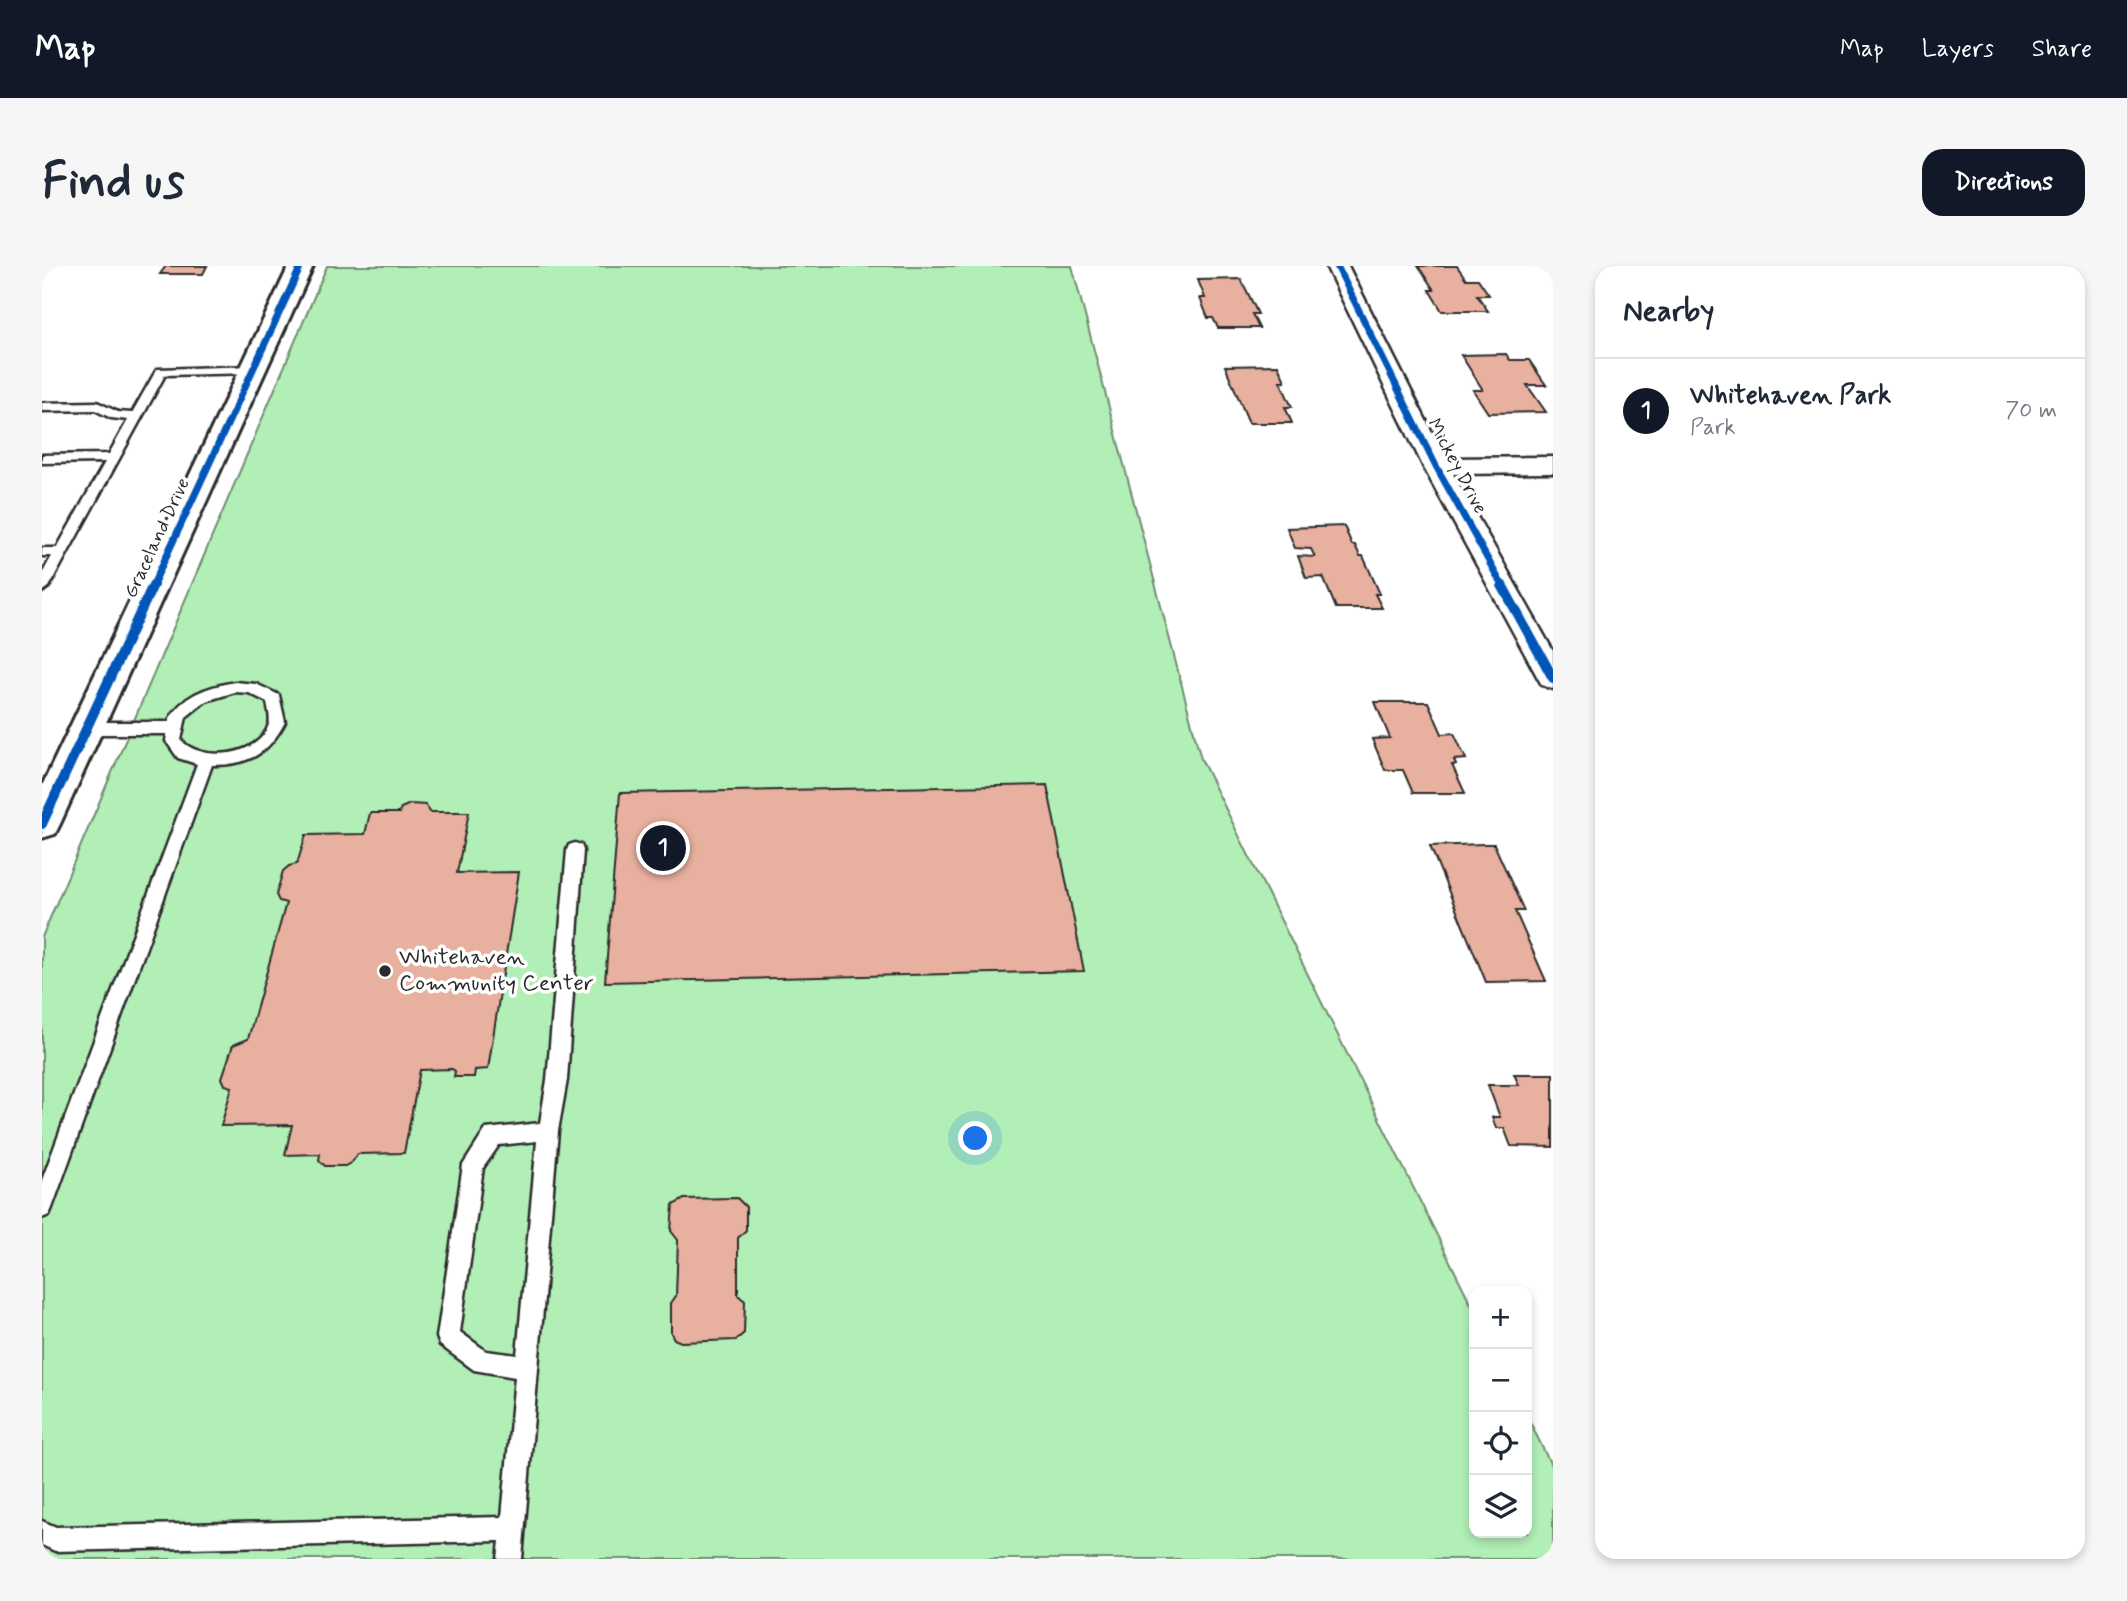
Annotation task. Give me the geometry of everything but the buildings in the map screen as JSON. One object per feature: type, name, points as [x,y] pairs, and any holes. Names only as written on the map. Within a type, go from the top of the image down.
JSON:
[{"type":"street","name":"Graceland Drive","points":[[42,824],[301,266]]},
{"type":"street","name":"Mickey Drive","points":[[1337,266],[1436,467],[1553,678]]},
{"type":"street","points":[[1436,467],[1553,465]]},
{"type":"lane","points":[[42,587],[161,372],[254,370]]},
{"type":"lane","points":[[42,407],[97,406],[115,415],[134,417]]},
{"type":"lane","points":[[42,459],[112,458]]},
{"type":"lane","points":[[42,552],[61,552]]},
{"type":"lane","points":[[251,688],[274,699],[279,709],[278,722],[266,740],[243,755],[206,761],[190,758],[179,750],[173,740],[173,728],[178,716],[188,706],[218,690],[251,688]]},
{"type":"lane","points":[[88,728],[173,728]]},
{"type":"lane","points":[[42,1208],[206,761]]},
{"type":"lane","points":[[510,1559],[575,850]]},
{"type":"lane","points":[[528,1367],[482,1362],[448,1337],[473,1165],[493,1136],[548,1131]]},
{"type":"lane","points":[[42,1533],[55,1539],[514,1529]]},
{"type":"green space","points":[[327,266],[1072,266],[1201,759],[1469,1300],[1469,1538],[1532,1538],[1532,1426],[1553,1469],[1553,1559],[42,1559],[42,937]]},
{"type":"cycle path","points":[[42,824],[301,266]]},
{"type":"cycle path","points":[[1337,266],[1436,466],[1553,678]]},
{"type":"place","name":"Whitehaven Park","points":[[663,848]]},
{"type":"place","name":"Whitehaven Community Center","points":[[385,971]]}]
